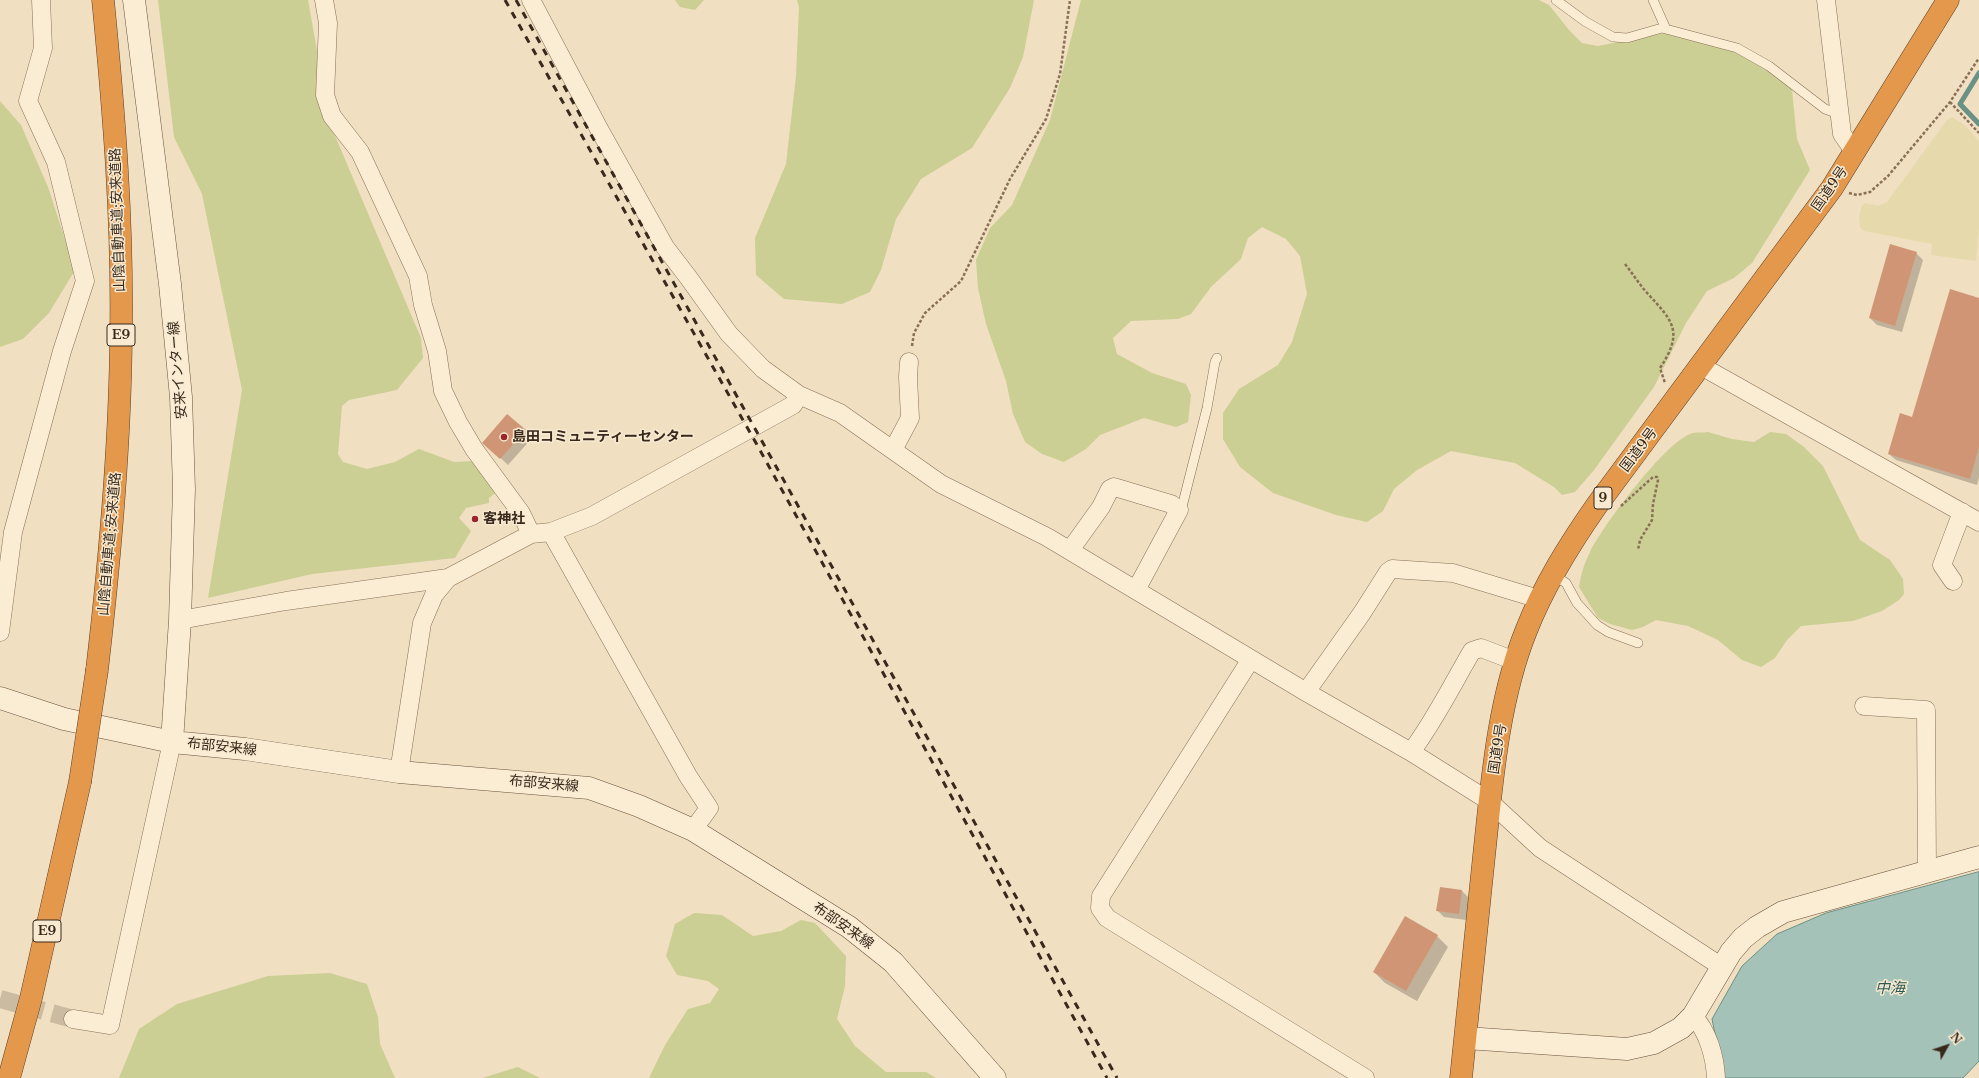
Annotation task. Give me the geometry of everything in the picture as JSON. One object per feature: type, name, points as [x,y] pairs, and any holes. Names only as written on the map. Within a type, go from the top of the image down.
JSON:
[{"type":"highway","name":"山陰自動車道;安来道路","points":[[9,1078],[31,998],[80,782],[97,670],[109,561],[118,449],[122,336],[119,217],[112,95],[103,0]]},
{"type":"highway","name":"国道9号","points":[[1461,1078],[1490,801],[1503,712],[1515,661],[1539,599],[1572,540],[1832,188],[1948,0]]},
{"type":"main road","name":"安来インター線","points":[[134,0],[170,284],[182,397],[184,489],[180,620],[172,742]]},
{"type":"main road","name":"布部安来線","points":[[0,698],[64,719],[172,742],[245,749],[399,772],[589,788],[639,806],[692,830],[849,927],[893,962],[995,1078]]},
{"type":"main road","points":[[1466,1038],[1627,1049],[1654,1043],[1681,1028],[1693,1016],[1722,967],[1743,938],[1757,927],[1783,912],[1979,857]]},
{"type":"street","points":[[0,632],[13,532],[62,351],[84,281],[56,162],[28,101],[43,48],[41,0]]},
{"type":"street","points":[[324,0],[328,23],[325,95],[332,116],[360,152],[418,276],[423,305],[437,351],[443,391],[474,449],[492,475],[508,493],[521,513],[531,534]]},
{"type":"street","points":[[531,0],[599,129],[665,247],[728,334],[763,369],[799,395],[840,413],[941,484],[1047,537],[1306,692],[1411,752],[1490,801],[1540,848],[1722,967]]},
{"type":"street","points":[[1826,0],[1842,134],[1854,153]]},
{"type":"street","points":[[893,450],[910,418],[908,377],[909,362]]},
{"type":"street","points":[[1701,366],[1979,522]]},
{"type":"street","points":[[180,620],[286,601],[448,578],[531,534],[551,532],[592,516],[793,406],[799,395]]},
{"type":"street","points":[[1073,546],[1101,507],[1110,489],[1114,488],[1181,506],[1136,590]]},
{"type":"street","points":[[1953,581],[1942,565],[1962,512]]},
{"type":"street","points":[[551,532],[688,776],[709,808],[692,830]]},
{"type":"street","points":[[1306,692],[1362,613],[1388,572],[1392,569],[1452,573],[1539,599]]},
{"type":"street","points":[[399,772],[422,623],[434,595],[448,578]]},
{"type":"street","points":[[1411,752],[1451,690],[1472,651],[1481,648],[1515,661]]},
{"type":"street","points":[[1251,659],[1101,896],[1100,908],[1107,918],[1365,1078]]},
{"type":"street","points":[[1864,706],[1926,710],[1927,871]]},
{"type":"street","points":[[74,1019],[110,1025],[172,742]]},
{"type":"street","points":[[1693,1016],[1704,1030],[1715,1066],[1716,1078]]},
{"type":"lane","points":[[1556,0],[1586,22],[1613,37],[1628,38],[1655,30],[1666,29],[1715,42],[1750,55],[1769,66],[1825,109],[1840,114]]},
{"type":"lane","points":[[1653,0],[1666,29]]},
{"type":"lane","points":[[1181,506],[1207,408],[1217,358]]},
{"type":"lane","points":[[1552,574],[1566,583],[1577,603],[1597,625],[1608,632],[1638,643]]},
{"type":"path","points":[[909,362],[914,333],[921,318],[961,281],[1010,179],[1046,119],[1060,74],[1070,0]]},
{"type":"path","points":[[1832,188],[1857,195],[1870,192],[1888,176],[1950,102],[1979,58]]},
{"type":"path","points":[[1950,102],[1979,133]]},
{"type":"path","points":[[1625,264],[1648,294],[1666,313],[1672,325],[1673,344],[1670,353],[1660,368],[1667,387],[1679,396]]},
{"type":"path","points":[[1619,508],[1654,477],[1657,477],[1658,480],[1653,504],[1652,520],[1640,540],[1638,550]]},
{"type":"shaded area","points":[[1952,117],[1966,126],[1979,141],[1979,229],[1976,261],[1931,255],[1932,244],[1864,231],[1860,227],[1859,217],[1862,205],[1865,203],[1878,206],[1887,202],[1947,120]]},
{"type":"green space","points":[[158,0],[308,0],[330,124],[421,338],[423,358],[397,390],[349,400],[342,406],[338,454],[343,462],[367,469],[395,462],[419,449],[454,462],[474,461],[498,491],[489,498],[489,503],[466,508],[459,518],[471,531],[455,558],[312,574],[208,598],[242,390],[202,194],[174,137]]},
{"type":"green space","points":[[675,0],[704,0],[695,10],[680,7]]},
{"type":"green space","points":[[797,0],[1034,0],[1023,57],[1010,88],[972,148],[921,179],[896,219],[881,270],[870,292],[842,304],[784,299],[756,275],[755,238],[786,164],[796,76],[799,7]]},
{"type":"green space","points":[[1081,0],[1539,0],[1549,5],[1569,30],[1582,43],[1598,46],[1665,33],[1726,49],[1751,58],[1777,75],[1792,90],[1797,139],[1810,170],[1752,263],[1734,278],[1707,291],[1686,323],[1654,387],[1594,470],[1575,492],[1562,495],[1554,487],[1515,463],[1451,451],[1417,470],[1394,489],[1383,511],[1367,522],[1336,515],[1273,493],[1240,467],[1223,439],[1223,413],[1239,389],[1278,365],[1292,342],[1307,294],[1300,256],[1286,239],[1262,227],[1248,238],[1241,259],[1211,287],[1191,314],[1178,319],[1131,321],[1113,338],[1117,354],[1152,373],[1186,384],[1191,395],[1188,422],[1176,427],[1144,418],[1100,435],[1086,449],[1064,462],[1042,454],[1025,442],[1013,414],[1006,381],[986,324],[978,288],[976,260],[990,228],[1012,205],[1050,120]]},
{"type":"green space","points":[[0,101],[21,125],[48,187],[75,270],[49,313],[23,339],[0,347]]},
{"type":"green space","points":[[1708,432],[1732,439],[1754,442],[1770,432],[1786,434],[1804,447],[1823,466],[1860,540],[1890,560],[1903,579],[1904,594],[1899,600],[1882,611],[1853,621],[1801,626],[1787,640],[1775,658],[1761,667],[1742,660],[1718,640],[1688,626],[1656,620],[1643,627],[1632,630],[1610,624],[1598,618],[1579,587],[1584,565],[1597,540],[1636,485],[1668,451],[1682,439],[1693,433]]},
{"type":"green space","points":[[694,913],[722,915],[753,936],[781,931],[801,920],[815,923],[846,956],[845,986],[837,1019],[855,1046],[886,1072],[926,1072],[936,1078],[649,1078],[665,1045],[688,1009],[710,1003],[719,989],[708,981],[677,975],[666,956],[675,924]]},
{"type":"green space","points":[[330,973],[367,984],[378,1017],[380,1044],[395,1078],[119,1078],[139,1029],[177,1004],[268,976]]},
{"type":"green space","points":[[518,1067],[540,1078],[482,1078]]},
{"type":"water","name":"中海","points":[[1979,872],[1979,1061],[1963,1078],[1724,1078],[1712,1019],[1742,966],[1777,934],[1826,913]]},
{"type":"building","points":[[1890,244],[1917,252],[1895,326],[1869,318]]},
{"type":"building","points":[[1950,289],[1979,298],[1979,447],[1970,479],[1888,454],[1900,413],[1912,417]]},
{"type":"building","name":"島田コミュニティーセンター","points":[[507,414],[526,430],[500,459],[482,443]]},
{"type":"building","points":[[1440,887],[1462,890],[1459,914],[1436,911]]},
{"type":"building","points":[[1405,916],[1438,935],[1406,991],[1373,972]]},
{"type":"waterway","points":[[1979,73],[1960,104],[1979,124]]},
{"type":"tunnel","points":[[0,999],[73,1019]]},
{"type":"railway","points":[[505,0],[756,443],[1107,1078]]},
{"type":"railway","points":[[516,0],[1117,1078]]},
{"type":"place","name":"島田コミュニティーセンター","points":[[504,437]]},
{"type":"place","name":"客神社","points":[[475,519]]}]
